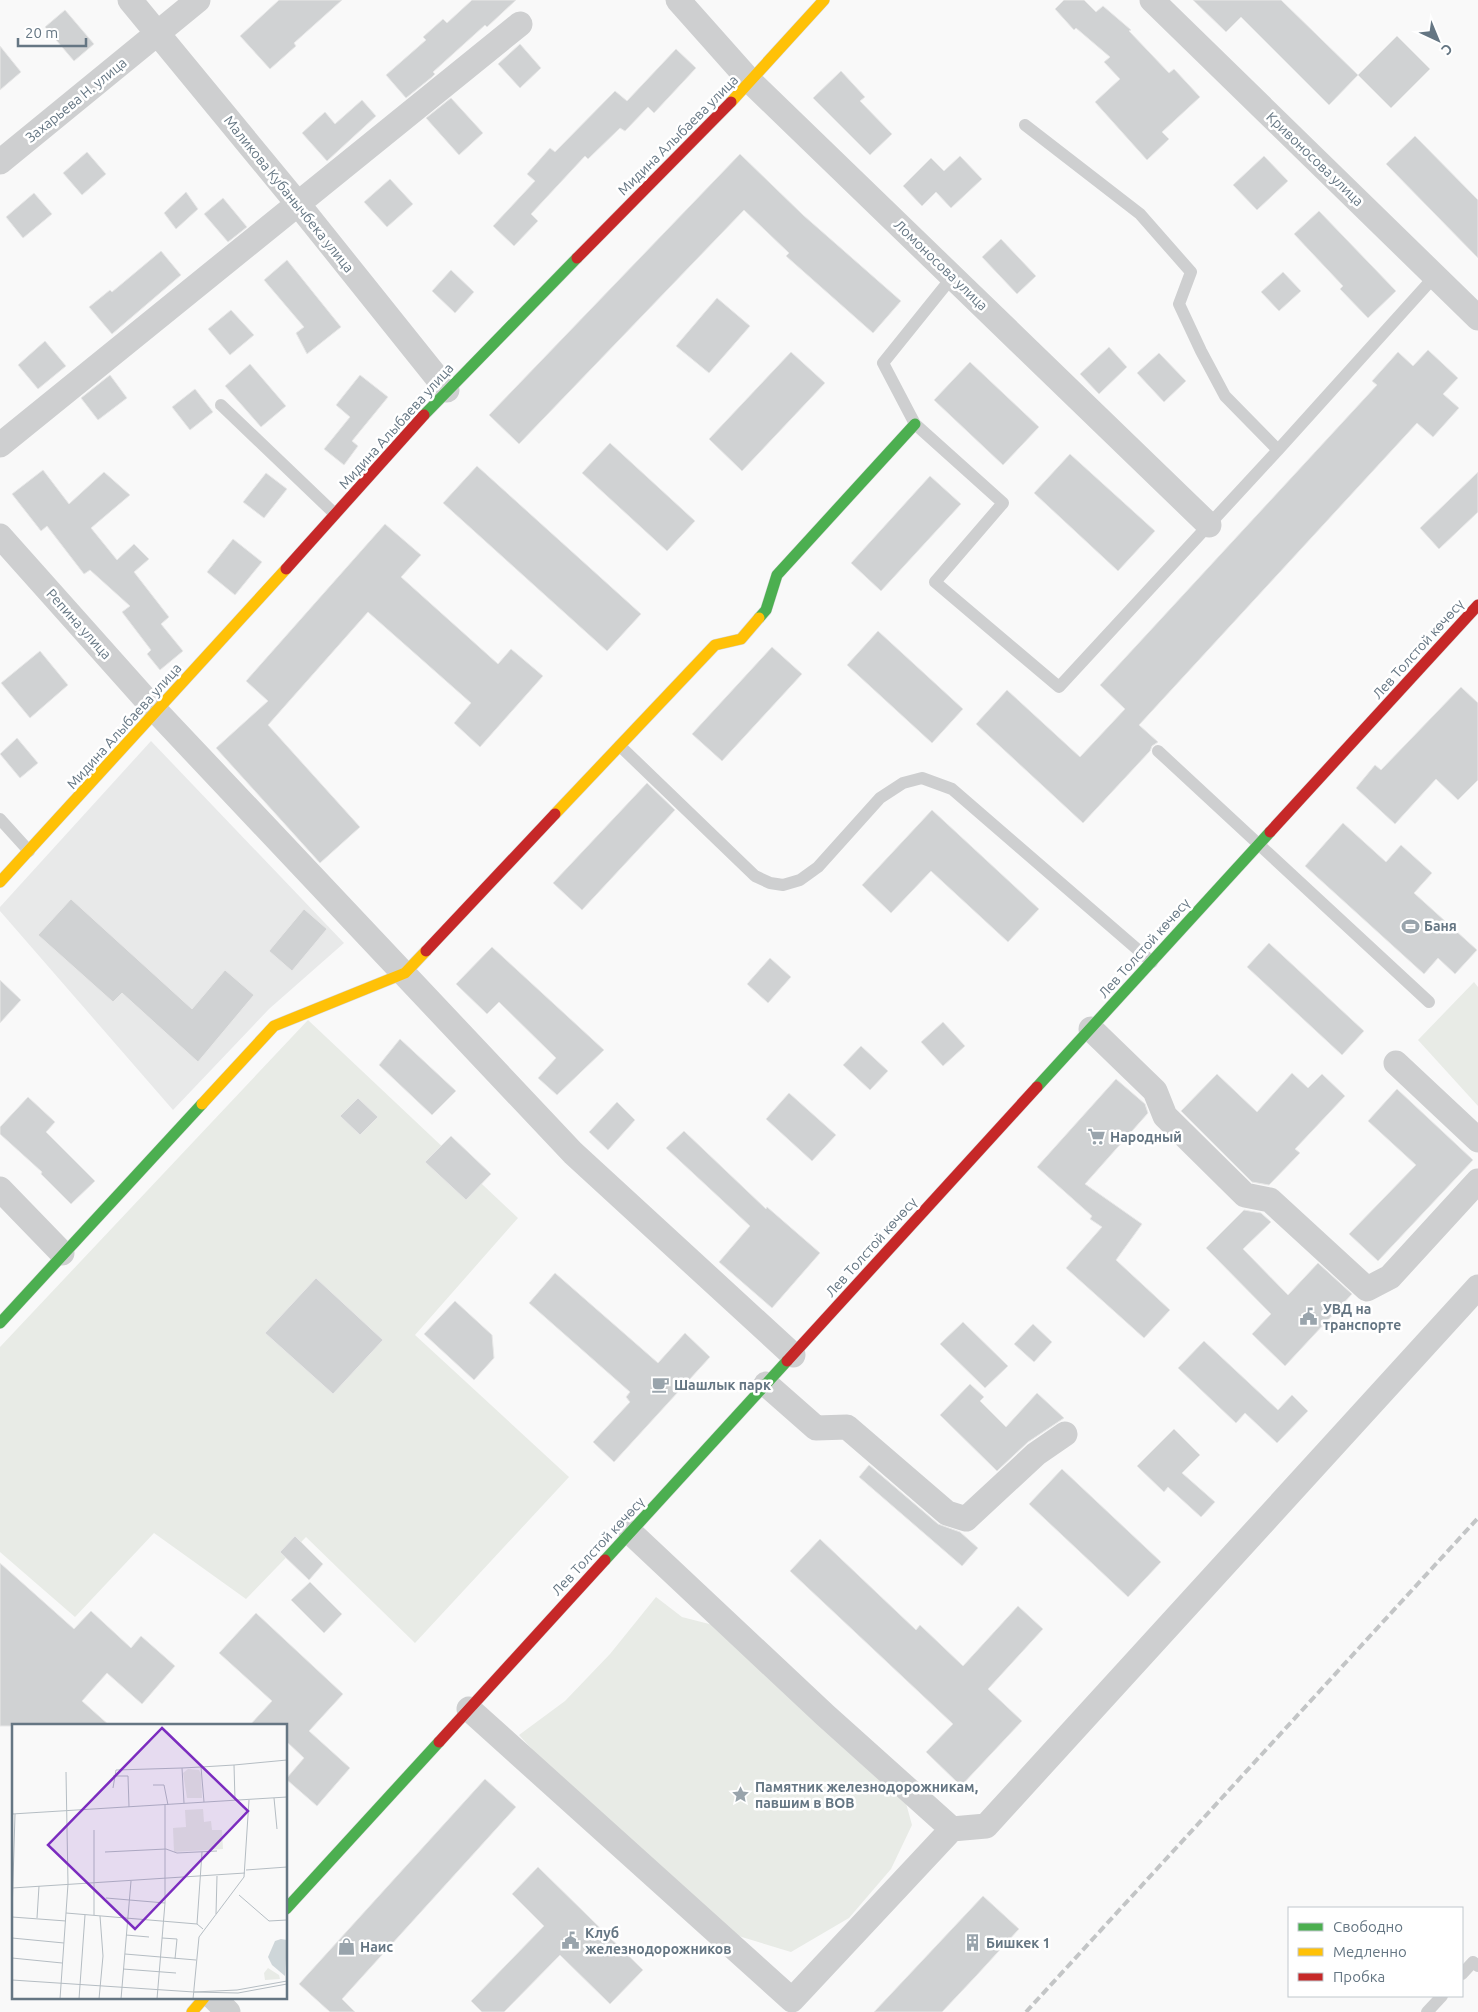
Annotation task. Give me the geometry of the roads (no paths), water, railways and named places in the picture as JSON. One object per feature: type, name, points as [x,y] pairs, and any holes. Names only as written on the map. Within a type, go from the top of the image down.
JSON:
[{"type":"street","name":"Маликова Кубанычбека улица","points":[[130,0],[298,204],[447,390]]},
{"type":"street","name":"Захарьева Н. улица","points":[[0,162],[198,0]]},
{"type":"street","name":"Ломоносова улица","points":[[678,0],[751,82],[1209,525]]},
{"type":"street","name":"Мидина Алыбаева улица","points":[[0,882],[157,712],[447,390],[751,82],[824,0]]},
{"type":"street","name":"Кривоносова улица","points":[[1152,0],[1478,318]]},
{"type":"street","points":[[0,445],[520,24]]},
{"type":"street","points":[[0,1323],[274,1026],[405,973],[715,645],[741,639],[766,610],[777,575],[915,424]]},
{"type":"street","name":"Репина улица","points":[[0,536],[157,712],[573,1153],[793,1355]]},
{"type":"street","name":"Лев Толстой көчөсү","points":[[288,1907],[1478,605]]},
{"type":"street","points":[[1091,1029],[1155,1091],[1165,1116],[1245,1195],[1270,1200],[1367,1288],[1390,1277],[1478,1181]]},
{"type":"street","points":[[1396,1063],[1478,1140]]},
{"type":"street","points":[[0,1189],[62,1254]]},
{"type":"street","points":[[469,1709],[787,2006],[952,1829],[986,1826],[1478,1287]]},
{"type":"street","points":[[766,1384],[816,1428],[847,1427],[947,1513],[966,1519],[1036,1454],[1065,1434]]},
{"type":"street","points":[[631,1533],[825,1715],[952,1829]]},
{"type":"street","points":[[192,2012],[202,2000]]},
{"type":"street","points":[[216,2000],[228,2012]]},
{"type":"lane","points":[[1025,126],[1140,214],[1190,272],[1179,304],[1201,351],[1226,396],[1278,450]]},
{"type":"lane","points":[[952,276],[883,363],[915,424],[1003,504],[935,582],[1060,687],[1435,276]]},
{"type":"lane","points":[[221,405],[335,514]]},
{"type":"lane","points":[[620,746],[755,876],[770,883],[783,885],[800,880],[818,867],[880,798],[903,783],[922,778],[936,782],[952,789],[1152,962]]},
{"type":"lane","points":[[1158,751],[1429,1002]]},
{"type":"lane","points":[[0,819],[29,851]]},
{"type":"lane","points":[[1463,1973],[1473,1962],[1478,1966]]},
{"type":"lane","points":[[1427,2012],[1441,1997]]},
{"type":"railway","points":[[1026,2012],[1478,1518]]},
{"type":"place","name":"Баня","points":[[1410,926]]},
{"type":"place","name":"Народный","points":[[1096,1137]]},
{"type":"place","name":"УВД на транспорте","points":[[1309,1317]]},
{"type":"place","name":"Шашлык парк","points":[[660,1385]]},
{"type":"place","name":"Памятник железнодорожникам, павшим в ВОВ","points":[[741,1795]]},
{"type":"place","name":"Клуб железнодорожников","points":[[571,1941]]},
{"type":"place","name":"Бишкек 1","points":[[972,1943]]},
{"type":"place","name":"Наис","points":[[346,1947]]}]
